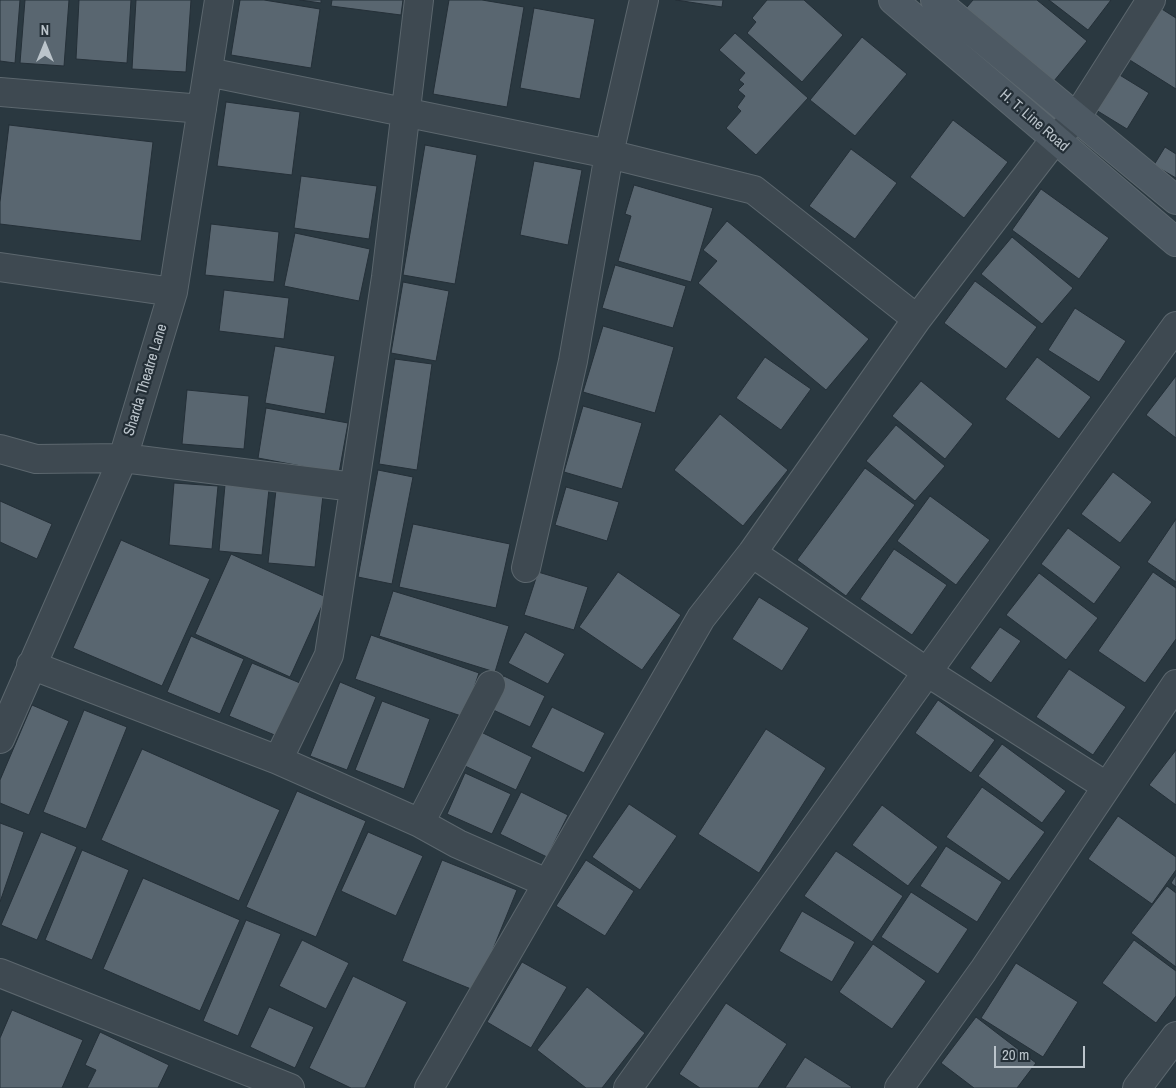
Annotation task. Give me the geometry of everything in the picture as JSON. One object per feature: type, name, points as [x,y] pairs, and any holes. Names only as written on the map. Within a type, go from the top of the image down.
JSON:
[{"type":"street","name":"Sharda Theatre Lane","points":[[0,739],[123,458],[173,292],[219,0]]},
{"type":"street","points":[[278,760],[329,655],[386,277],[419,0]]},
{"type":"street","points":[[526,568],[574,361],[609,154],[644,0]]},
{"type":"street","name":"H. T. Line Road","points":[[893,0],[1176,242]]},
{"type":"street","name":"H. T. Line Road","points":[[935,0],[1176,200]]},
{"type":"street","points":[[429,1088],[701,618],[752,554],[917,319],[1055,139],[1076,118],[1150,0]]},
{"type":"street","points":[[208,72],[407,111],[609,154],[754,190],[917,319]]},
{"type":"street","points":[[0,92],[202,109]]},
{"type":"street","points":[[0,267],[173,292]]},
{"type":"street","points":[[628,1088],[1176,326]]},
{"type":"street","points":[[0,449],[36,459],[123,458],[354,487]]},
{"type":"street","points":[[752,554],[927,672],[1106,786]]},
{"type":"street","points":[[32,665],[278,760],[420,823],[458,844],[547,883]]},
{"type":"street","points":[[900,1088],[983,971],[1176,684]]},
{"type":"street","points":[[420,823],[490,685]]},
{"type":"street","points":[[0,973],[290,1088]]},
{"type":"street","points":[[1137,1088],[1176,1036]]},
{"type":"building","points":[[0,0],[20,0],[15,63],[0,61]]},
{"type":"building","points":[[25,0],[69,0],[64,66],[20,63]]},
{"type":"building","points":[[79,0],[131,0],[127,63],[76,59]]},
{"type":"building","points":[[136,0],[191,0],[186,72],[132,69]]},
{"type":"building","points":[[240,0],[264,0],[320,9],[311,68],[231,55]]},
{"type":"building","points":[[300,0],[321,0],[321,3]]},
{"type":"building","points":[[332,0],[403,0],[401,15],[331,6]]},
{"type":"building","points":[[449,0],[482,0],[524,7],[507,107],[433,94]]},
{"type":"building","points":[[676,0],[723,0],[722,7]]},
{"type":"building","points":[[767,0],[804,0],[843,35],[802,82],[747,33],[756,22],[752,18]]},
{"type":"building","points":[[973,0],[1037,0],[1087,41],[1049,87],[961,14]]},
{"type":"building","points":[[1049,0],[1111,0],[1088,30]]},
{"type":"building","points":[[1157,6],[1176,18],[1176,89],[1125,57]]},
{"type":"building","points":[[534,8],[595,19],[580,99],[520,88]]},
{"type":"building","points":[[735,33],[808,98],[756,155],[726,128],[741,111],[737,107],[745,96],[738,90],[744,84],[739,80],[745,73],[719,50]]},
{"type":"building","points":[[862,37],[907,74],[855,136],[810,100]]},
{"type":"building","points":[[1118,74],[1149,93],[1127,129],[1096,110]]},
{"type":"building","points":[[226,102],[300,112],[292,175],[217,166]]},
{"type":"building","points":[[953,120],[1008,162],[964,218],[910,177]]},
{"type":"building","points":[[9,125],[153,142],[141,241],[0,224],[0,202]]},
{"type":"building","points":[[425,145],[477,155],[455,284],[403,275]]},
{"type":"building","points":[[1165,147],[1176,154],[1176,178],[1154,165]]},
{"type":"building","points":[[851,149],[897,183],[855,239],[809,206]]},
{"type":"building","points":[[534,161],[582,170],[568,245],[520,235]]},
{"type":"building","points":[[301,176],[377,186],[369,239],[294,228]]},
{"type":"building","points":[[634,185],[713,208],[691,282],[618,261],[631,216],[625,214]]},
{"type":"building","points":[[1041,189],[1109,238],[1079,279],[1012,230]]},
{"type":"building","points":[[727,221],[869,339],[826,390],[698,283],[717,261],[703,250]]},
{"type":"building","points":[[211,224],[279,232],[274,282],[205,275]]},
{"type":"building","points":[[295,233],[370,249],[359,301],[284,286]]},
{"type":"building","points":[[1012,237],[1073,288],[1042,324],[981,274]]},
{"type":"building","points":[[615,265],[686,286],[673,328],[602,308]]},
{"type":"building","points":[[975,281],[1037,327],[1006,369],[944,323]]},
{"type":"building","points":[[403,282],[449,291],[436,361],[391,353]]},
{"type":"building","points":[[224,290],[289,298],[284,339],[219,331]]},
{"type":"building","points":[[1075,308],[1126,341],[1099,382],[1048,350]]},
{"type":"building","points":[[603,326],[674,347],[655,413],[583,392]]},
{"type":"building","points":[[275,346],[335,356],[325,414],[265,403]]},
{"type":"building","points":[[765,357],[811,389],[781,430],[736,398]]},
{"type":"building","points":[[1037,357],[1091,397],[1059,439],[1005,399]]},
{"type":"building","points":[[395,359],[432,364],[417,470],[379,464]]},
{"type":"building","points":[[1176,376],[1176,438],[1146,415]]},
{"type":"building","points":[[921,381],[973,424],[945,459],[892,416]]},
{"type":"building","points":[[187,390],[249,396],[244,449],[182,444]]},
{"type":"building","points":[[583,406],[642,423],[622,489],[564,472]]},
{"type":"building","points":[[266,408],[348,423],[339,473],[258,458]]},
{"type":"building","points":[[720,414],[788,470],[743,526],[674,470]]},
{"type":"building","points":[[896,425],[945,466],[915,501],[866,461]]},
{"type":"building","points":[[865,468],[915,505],[846,596],[797,560]]},
{"type":"building","points":[[378,470],[413,477],[392,584],[358,577]]},
{"type":"building","points":[[1113,472],[1152,502],[1120,543],[1081,514]]},
{"type":"building","points":[[174,483],[218,486],[212,549],[169,545]]},
{"type":"building","points":[[225,485],[269,489],[262,555],[219,551]]},
{"type":"building","points":[[566,487],[619,502],[607,541],[555,525]]},
{"type":"building","points":[[276,490],[323,495],[315,567],[268,563]]},
{"type":"building","points":[[930,496],[990,540],[956,585],[897,541]]},
{"type":"building","points":[[0,501],[52,524],[37,559],[0,542]]},
{"type":"building","points":[[1176,519],[1176,582],[1147,562]]},
{"type":"building","points":[[413,524],[510,544],[496,608],[399,587]]},
{"type":"building","points":[[1068,528],[1121,567],[1094,604],[1041,564]]},
{"type":"building","points":[[121,540],[210,579],[162,686],[73,648]]},
{"type":"building","points":[[894,549],[947,585],[912,635],[860,599]]},
{"type":"building","points":[[231,554],[326,597],[290,677],[195,634]]},
{"type":"building","points":[[538,572],[588,587],[574,630],[524,615]]},
{"type":"building","points":[[618,572],[681,615],[642,670],[579,627]]},
{"type":"building","points":[[1153,572],[1176,588],[1176,639],[1145,683],[1098,651]]},
{"type":"building","points":[[1039,573],[1098,618],[1066,660],[1006,615]]},
{"type":"building","points":[[393,591],[509,626],[495,672],[379,636]]},
{"type":"building","points":[[759,597],[809,628],[782,671],[732,639]]},
{"type":"building","points":[[1000,627],[1021,641],[991,683],[970,668]]},
{"type":"building","points":[[525,632],[565,654],[548,684],[508,663]]},
{"type":"building","points":[[371,635],[479,673],[464,717],[355,679]]},
{"type":"building","points":[[191,636],[244,659],[220,714],[167,692]]},
{"type":"building","points":[[252,663],[300,683],[277,736],[229,716]]},
{"type":"building","points":[[1069,669],[1126,707],[1093,755],[1036,717]]},
{"type":"building","points":[[504,676],[545,696],[530,727],[489,708]]},
{"type":"building","points":[[340,682],[376,697],[347,770],[310,756]]},
{"type":"building","points":[[938,700],[995,740],[971,773],[915,733]]},
{"type":"building","points":[[382,701],[430,719],[404,789],[355,770]]},
{"type":"building","points":[[32,705],[69,721],[29,815],[0,803],[0,780]]},
{"type":"building","points":[[552,707],[605,733],[584,773],[531,747]]},
{"type":"building","points":[[84,710],[127,727],[86,829],[43,812]]},
{"type":"building","points":[[766,729],[826,768],[759,873],[698,834]]},
{"type":"building","points":[[481,732],[532,757],[516,790],[465,766]]},
{"type":"building","points":[[1002,744],[1066,791],[1042,823],[978,776]]},
{"type":"building","points":[[142,749],[280,810],[239,901],[101,840]]},
{"type":"building","points":[[1176,750],[1176,805],[1149,785]]},
{"type":"building","points":[[465,773],[511,794],[492,834],[447,814]]},
{"type":"building","points":[[982,787],[1045,832],[1009,881],[946,837]]},
{"type":"building","points":[[297,791],[366,821],[316,937],[246,907]]},
{"type":"building","points":[[521,792],[568,815],[547,857],[500,834]]},
{"type":"building","points":[[629,804],[677,836],[640,890],[592,857]]},
{"type":"building","points":[[882,805],[938,847],[908,886],[852,845]]},
{"type":"building","points":[[1118,816],[1176,857],[1176,870],[1152,904],[1088,859]]},
{"type":"building","points":[[0,823],[24,832],[0,902]]},
{"type":"building","points":[[41,832],[77,847],[37,940],[1,925]]},
{"type":"building","points":[[368,832],[423,856],[396,916],[341,891]]},
{"type":"building","points":[[946,846],[1002,882],[977,922],[920,886]]},
{"type":"building","points":[[82,850],[129,870],[92,960],[45,940]]},
{"type":"building","points":[[836,851],[903,896],[872,942],[804,896]]},
{"type":"building","points":[[442,860],[517,890],[476,991],[402,961]]},
{"type":"building","points":[[586,860],[634,891],[605,936],[556,906]]},
{"type":"building","points":[[1176,875],[1176,887],[1171,883]]},
{"type":"building","points":[[143,878],[240,920],[200,1011],[103,969]]},
{"type":"building","points":[[1167,886],[1176,893],[1176,967],[1131,933]]},
{"type":"building","points":[[911,892],[968,929],[938,974],[881,937]]},
{"type":"building","points":[[802,911],[855,942],[832,982],[779,951]]},
{"type":"building","points":[[246,920],[281,934],[238,1036],[203,1021]]},
{"type":"building","points":[[302,940],[349,963],[326,1009],[279,986]]},
{"type":"building","points":[[1134,940],[1176,971],[1176,996],[1156,1023],[1102,983]]},
{"type":"building","points":[[873,944],[926,981],[892,1029],[839,992]]},
{"type":"building","points":[[522,962],[567,987],[531,1048],[487,1022]]},
{"type":"building","points":[[1016,963],[1078,1002],[1043,1057],[981,1018]]},
{"type":"building","points":[[353,976],[407,1002],[365,1088],[351,1088],[309,1068]]},
{"type":"building","points":[[587,987],[645,1033],[602,1088],[586,1088],[537,1050]]},
{"type":"building","points":[[726,1003],[787,1044],[758,1088],[700,1088],[679,1074]]},
{"type":"building","points":[[269,1007],[314,1027],[295,1068],[250,1047]]},
{"type":"building","points":[[12,1010],[83,1040],[62,1088],[0,1088],[0,1038]]},
{"type":"building","points":[[976,1017],[1036,1063],[1017,1088],[974,1088],[941,1063]]},
{"type":"building","points":[[100,1032],[169,1065],[158,1088],[87,1088],[96,1070],[85,1065]]},
{"type":"building","points":[[805,1057],[852,1087],[785,1088]]}]
